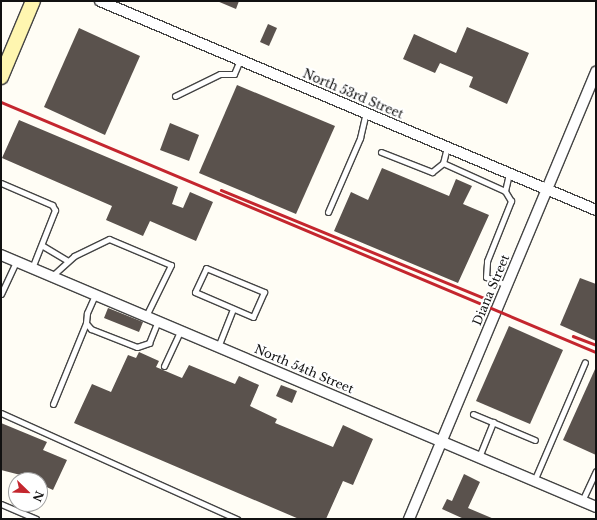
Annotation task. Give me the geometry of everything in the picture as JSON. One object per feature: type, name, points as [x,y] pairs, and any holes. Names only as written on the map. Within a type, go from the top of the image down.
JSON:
[{"type":"street","points":[[1,77],[33,1]]},
{"type":"street","name":"North 53rd Street","points":[[100,1],[596,210]]},
{"type":"street","name":"Diana Street","points":[[409,519],[547,189],[593,86],[596,72]]},
{"type":"street","name":"North 54th Street","points":[[1,255],[596,507]]},
{"type":"lane","points":[[175,96],[220,74],[234,74],[240,60]]},
{"type":"lane","points":[[328,212],[360,138],[366,113]]},
{"type":"lane","points":[[381,152],[432,172],[443,163],[447,147]]},
{"type":"lane","points":[[443,163],[505,191],[511,201],[487,261],[486,277],[507,286]]},
{"type":"lane","points":[[505,191],[509,173]]},
{"type":"lane","points":[[1,183],[52,205],[55,216],[32,268]]},
{"type":"lane","points":[[52,277],[68,261],[109,238],[171,265],[146,316]]},
{"type":"lane","points":[[43,246],[68,261]]},
{"type":"lane","points":[[1,294],[16,262]]},
{"type":"lane","points":[[206,268],[264,292],[253,317],[234,309],[195,292],[206,268]]},
{"type":"lane","points":[[53,404],[96,295]]},
{"type":"lane","points":[[218,347],[234,309]]},
{"type":"lane","points":[[86,323],[91,329],[137,347],[150,342],[158,322]]},
{"type":"lane","points":[[164,366],[180,331]]},
{"type":"lane","points":[[534,481],[586,362]]},
{"type":"lane","points":[[1,413],[237,519]]},
{"type":"lane","points":[[473,414],[535,440]]},
{"type":"lane","points":[[479,458],[494,422]]},
{"type":"lane","points":[[582,501],[596,471]]},
{"type":"lane","points":[[1,504],[36,519]]},
{"type":"building","points":[[217,1],[239,1],[236,9]]},
{"type":"building","points":[[268,24],[277,28],[269,46],[260,42]]},
{"type":"building","points":[[467,27],[529,53],[507,104],[469,87],[473,77],[440,63],[435,73],[403,59],[414,34],[456,53]]},
{"type":"building","points":[[79,28],[140,56],[105,135],[44,107]]},
{"type":"building","points":[[237,85],[335,126],[296,214],[199,173]]},
{"type":"building","points":[[19,120],[178,187],[172,204],[183,208],[190,192],[213,202],[196,241],[150,221],[143,236],[106,220],[112,206],[2,158]]},
{"type":"building","points":[[170,123],[199,135],[189,161],[160,150]]},
{"type":"building","points":[[382,168],[449,196],[456,179],[472,186],[463,204],[489,215],[458,283],[334,231],[351,192],[368,200]]},
{"type":"building","points":[[580,278],[596,284],[596,341],[560,325]]},
{"type":"building","points":[[108,308],[143,322],[139,332],[104,318]]},
{"type":"building","points":[[509,326],[563,350],[530,424],[476,401]]},
{"type":"building","points":[[139,352],[159,361],[156,367],[182,378],[189,365],[235,384],[239,376],[259,385],[250,406],[277,419],[275,423],[333,447],[343,425],[373,439],[353,485],[343,481],[326,519],[299,519],[74,423],[92,384],[111,392],[128,355],[136,358]]},
{"type":"building","points":[[596,367],[596,455],[563,440]]},
{"type":"building","points":[[281,385],[297,391],[292,403],[276,396]]},
{"type":"building","points":[[1,423],[47,442],[43,450],[67,460],[53,490],[48,488],[48,472],[9,472],[1,470]]},
{"type":"building","points":[[464,474],[480,482],[468,508],[494,519],[464,519],[442,509],[447,499],[452,501]]},
{"type":"railway","points":[[1,102],[596,352]]},
{"type":"railway","points":[[221,190],[487,299]]},
{"type":"railway","points":[[573,336],[596,345]]}]
